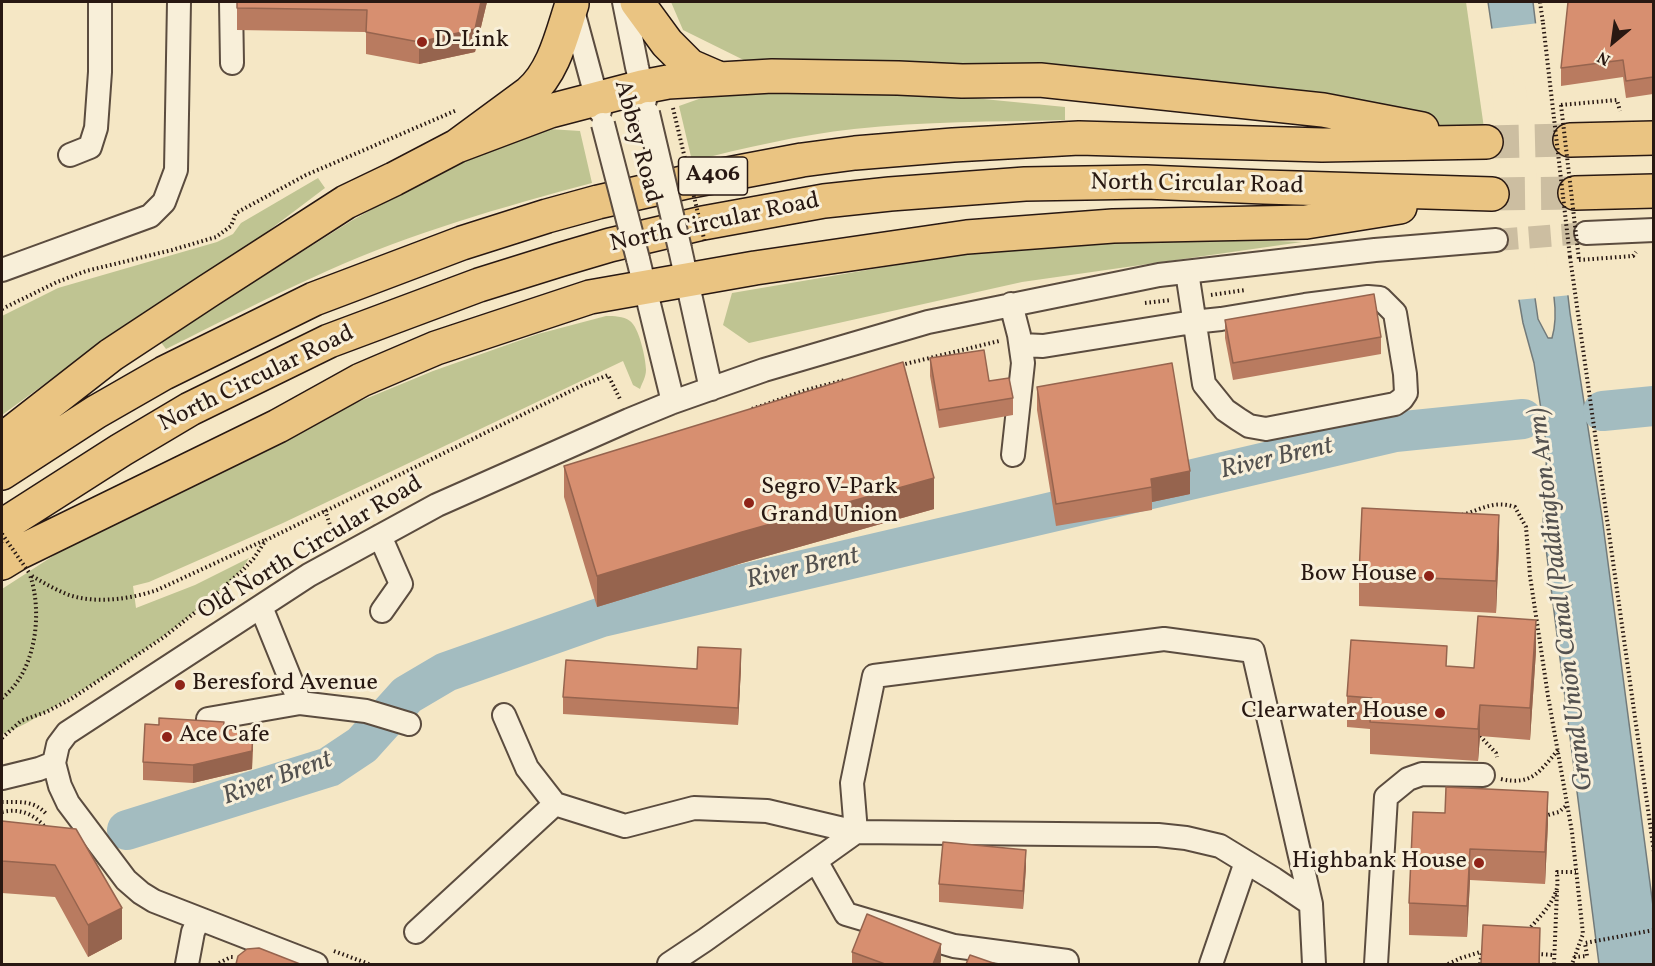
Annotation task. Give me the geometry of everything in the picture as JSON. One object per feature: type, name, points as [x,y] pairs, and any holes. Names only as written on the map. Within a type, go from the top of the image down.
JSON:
[{"type":"highway","points":[[637,2],[667,43],[690,66],[720,79]]},
{"type":"highway","points":[[457,146],[537,86],[548,70],[572,3]]},
{"type":"highway","name":"North Circular Road","points":[[2,473],[96,412],[164,373],[314,299],[450,247],[547,216],[691,181],[802,160],[953,144],[1079,138],[1322,145],[1486,142],[1323,110],[1040,80],[962,81],[772,75],[720,79]]},
{"type":"highway","points":[[2,440],[111,355],[275,247],[346,202],[457,146],[550,111],[600,111],[645,100],[668,82],[720,79]]},
{"type":"highway","points":[[1570,140],[1653,138]]},
{"type":"highway","name":"North Circular Road","points":[[2,526],[190,409],[329,341],[402,312],[509,275],[610,244],[824,201],[1025,184],[1146,182],[1485,194],[1305,222],[1113,226],[967,237],[684,264]]},
{"type":"highway","points":[[1575,193],[1653,191]]},
{"type":"highway","points":[[13,556],[278,426],[361,380],[436,348],[590,297],[642,273],[684,264]]},
{"type":"street","points":[[70,155],[90,147],[96,128],[100,72],[100,2]]},
{"type":"street","points":[[2,270],[150,216],[164,202],[176,170],[178,2]]},
{"type":"street","points":[[231,2],[232,63]]},
{"type":"street","name":"Abbey Road","points":[[624,2],[711,389]]},
{"type":"street","name":"Abbey Road","points":[[572,3],[673,402]]},
{"type":"street","points":[[1586,232],[1653,230]]},
{"type":"street","name":"Old North Circular Road","points":[[54,763],[58,745],[67,733],[309,575],[437,505],[673,402],[796,360],[928,322],[1011,304],[1159,275],[1375,250],[1496,240]]},
{"type":"street","points":[[1020,345],[1043,346],[1193,322],[1221,319],[1305,305],[1368,297],[1380,298],[1395,313],[1406,393],[1395,404],[1266,429],[1249,426],[1225,410],[1204,384],[1193,322],[1187,272]]},
{"type":"street","points":[[1011,304],[1023,363],[1013,455]]},
{"type":"street","points":[[380,536],[401,584],[382,611]]},
{"type":"street","points":[[261,607],[300,703]]},
{"type":"street","points":[[856,832],[852,783],[873,676],[1164,639],[1253,651],[1311,904],[1314,964]]},
{"type":"street","points":[[208,719],[300,703],[366,711],[409,724]]},
{"type":"street","points":[[504,715],[527,768],[555,804],[625,826],[694,808],[767,811],[856,832],[1158,835],[1186,838],[1220,846],[1311,904]]},
{"type":"street","points":[[2,777],[39,769],[54,763],[60,786],[68,803],[126,880],[141,893],[154,901],[316,964]]},
{"type":"street","points":[[1376,964],[1386,797],[1408,778],[1422,774],[1496,772]]},
{"type":"street","points":[[416,932],[555,804]]},
{"type":"street","points":[[669,964],[856,832]]},
{"type":"street","points":[[816,861],[846,914],[954,946],[1067,961],[1067,964]]},
{"type":"street","points":[[1211,964],[1246,862]]},
{"type":"street","points":[[187,964],[199,918]]},
{"type":"path","points":[[1540,2],[1575,295],[1653,852]]},
{"type":"path","points":[[1617,100],[1561,105],[1579,260],[1633,256]]},
{"type":"path","points":[[2,309],[57,282],[86,271],[216,237],[231,226],[236,213],[306,175],[464,107]]},
{"type":"path","points":[[673,108],[705,243]]},
{"type":"path","points":[[13,556],[55,589],[78,597],[107,599],[142,596],[266,540],[583,385],[608,375],[619,397]]},
{"type":"path","points":[[1457,515],[1487,505],[1504,503],[1515,507],[1526,526],[1530,576],[1567,805],[1588,964]]},
{"type":"path","points":[[2,738],[21,721],[72,699],[164,637],[242,571],[266,540]]},
{"type":"path","points":[[2,698],[10,692],[26,663],[34,641],[37,613],[34,587],[13,556]]},
{"type":"path","points":[[1480,736],[1496,753],[1496,772],[1515,782],[1540,772],[1558,750]]},
{"type":"path","points":[[2,802],[29,802],[37,805],[51,818]]},
{"type":"path","points":[[1535,816],[1559,812],[1567,805]]},
{"type":"path","points":[[2,812],[22,811],[33,816],[50,833]]},
{"type":"path","points":[[1554,964],[1557,872],[1576,872]]},
{"type":"path","points":[[1525,933],[1542,915],[1557,887]]},
{"type":"path","points":[[1574,957],[1587,956],[1585,943],[1653,930]]},
{"type":"path","points":[[1572,964],[1583,934]]},
{"type":"path","points":[[1448,964],[1461,958],[1490,951]]},
{"type":"path","points":[[1480,964],[1481,952]]},
{"type":"path","points":[[1533,954],[1554,955]]},
{"type":"green space","points":[[671,2],[1466,2],[1486,142],[1323,110],[772,74],[683,30]]},
{"type":"green space","points":[[773,90],[858,91],[963,97],[1065,107],[1065,120],[880,126],[793,138],[692,161],[679,106],[710,95]]},
{"type":"green space","points":[[549,129],[580,131],[592,183],[491,211],[424,233],[359,257],[307,280],[166,349],[160,341],[351,221],[401,193],[467,160]]},
{"type":"green space","points":[[318,178],[325,188],[239,253],[72,364],[2,415],[2,316],[58,288],[217,242],[233,234],[241,223]]},
{"type":"green space","points":[[1160,236],[1302,242],[1022,282],[749,343],[723,325],[732,293],[1020,244]]},
{"type":"green space","points":[[606,316],[627,319],[633,324],[639,336],[646,370],[640,389],[633,385],[623,361],[283,523],[149,582],[133,586],[136,608],[195,585],[249,558],[227,584],[158,640],[82,690],[25,724],[2,734],[2,589],[70,545],[341,409],[433,371],[538,334]]},
{"type":"water","name":"Grand Union Canal (Paddington Arm)","points":[[1488,2],[1533,2],[1570,313],[1602,517],[1653,906],[1653,964],[1599,964],[1543,525],[1547,449],[1534,363],[1519,300],[1491,59],[1492,29]],"holes":[[[1516,27],[1524,47],[1555,302],[1552,338],[1548,338],[1538,319],[1535,298],[1507,49],[1510,28]]]},
{"type":"pier","points":[[1539,23],[1571,295],[1551,297],[1521,48],[1513,30],[1510,49],[1538,298],[1516,300],[1488,59],[1489,29]]},
{"type":"building","points":[[237,2],[481,2],[475,29],[419,42],[366,32],[367,10],[237,8]]},
{"type":"building","points":[[1568,2],[1653,2],[1653,77],[1626,81],[1623,60],[1561,68]]},
{"type":"building","points":[[1374,294],[1381,337],[1233,363],[1225,320]]},
{"type":"building","points":[[984,350],[989,381],[1009,378],[1013,398],[939,410],[930,358]]},
{"type":"building","name":"Segro V-Park Grand Union","points":[[903,362],[934,478],[597,576],[564,466]]},
{"type":"building","points":[[1172,363],[1190,471],[1151,479],[1152,487],[1056,504],[1037,387]]},
{"type":"building","points":[[1362,508],[1499,515],[1496,581],[1359,575]]},
{"type":"building","points":[[1478,616],[1536,620],[1530,708],[1480,705],[1478,729],[1370,722],[1372,698],[1347,696],[1351,640],[1447,646],[1446,666],[1474,668]]},
{"type":"building","points":[[698,647],[741,649],[738,708],[563,697],[566,660],[697,669]]},
{"type":"building","points":[[159,718],[224,722],[223,729],[253,731],[252,751],[193,765],[143,762],[145,724],[159,725]]},
{"type":"building","points":[[1446,787],[1548,792],[1545,852],[1470,849],[1467,906],[1409,903],[1413,812],[1445,813]]},
{"type":"building","points":[[2,821],[76,829],[122,908],[88,925],[55,865],[2,861]]},
{"type":"building","points":[[943,842],[1026,850],[1023,891],[939,884]]},
{"type":"building","points":[[867,914],[941,944],[933,964],[885,964],[852,952]]},
{"type":"building","points":[[1483,925],[1540,928],[1539,964],[1481,964]]},
{"type":"building","points":[[259,948],[300,964],[236,964],[238,956],[247,949]]},
{"type":"building","points":[[970,955],[996,964],[966,964]]},
{"type":"waterway","name":"River Brent","points":[[1603,411],[1654,406]]},
{"type":"waterway","name":"River Brent","points":[[127,830],[329,767],[362,745],[407,695],[446,672],[602,617],[1395,432],[1523,419]]},
{"type":"tunnel","points":[[1486,142],[1570,140]]},
{"type":"tunnel","points":[[1492,194],[1575,193]]},
{"type":"tunnel","points":[[1496,240],[1586,233]]},
{"type":"place","name":"D-Link","points":[[422,42]]},
{"type":"place","name":"Segro V-Park Grand Union","points":[[749,503]]},
{"type":"place","name":"Bow House","points":[[1429,576]]},
{"type":"place","name":"Beresford Avenue","points":[[180,685]]},
{"type":"place","name":"Clearwater House","points":[[1440,713]]},
{"type":"place","name":"Ace Cafe","points":[[167,737]]},
{"type":"place","name":"Highbank House","points":[[1479,863]]}]
